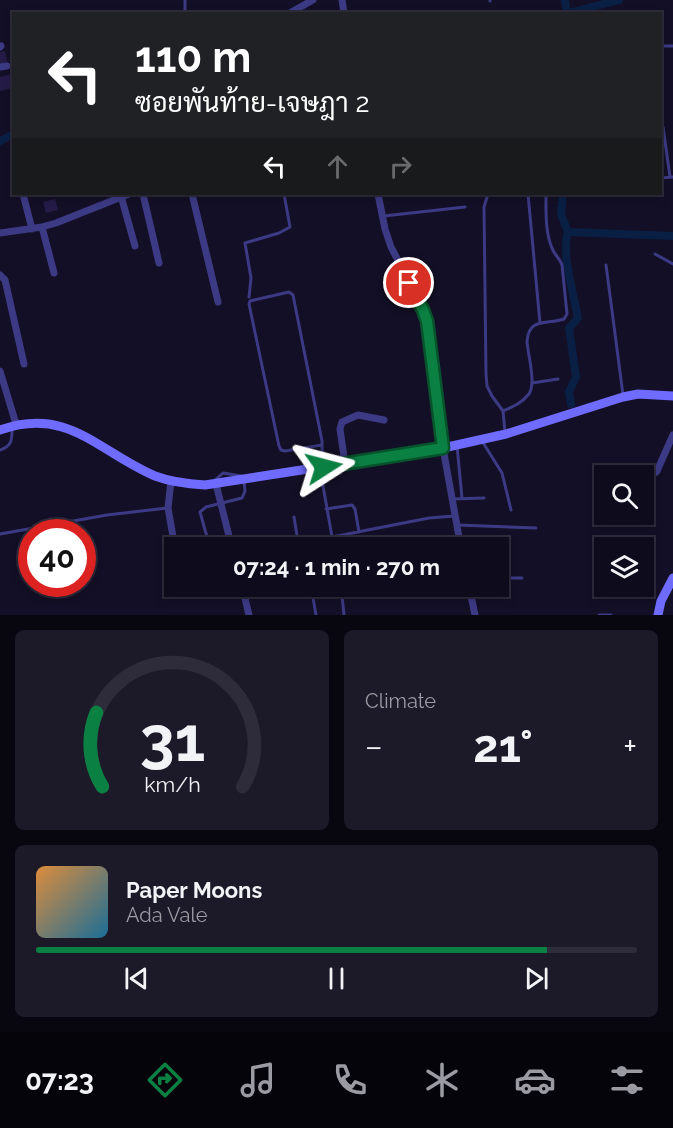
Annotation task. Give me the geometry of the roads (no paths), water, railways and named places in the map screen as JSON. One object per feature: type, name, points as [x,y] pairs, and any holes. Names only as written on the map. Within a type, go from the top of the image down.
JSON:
[{"type":"street","points":[[292,12],[313,0]]},
{"type":"street","points":[[23,195],[32,229]]},
{"type":"street","points":[[0,233],[42,227],[125,195]]},
{"type":"street","points":[[143,195],[159,263]]},
{"type":"street","points":[[192,195],[218,302]]},
{"type":"street","points":[[378,195],[391,248],[427,321],[443,448],[458,537]]},
{"type":"street","points":[[121,196],[135,246]]},
{"type":"street","points":[[42,227],[54,273]]},
{"type":"street","points":[[0,275],[5,280],[24,364]]},
{"type":"street","points":[[0,371],[14,425]]},
{"type":"street","points":[[0,430],[14,425],[52,423],[70,429],[154,475],[187,484],[214,484],[481,440],[638,394],[673,396]]},
{"type":"street","points":[[345,464],[340,429],[342,422],[358,415],[384,420]]},
{"type":"street","points":[[654,474],[673,435]]},
{"type":"street","points":[[171,481],[168,508],[173,537]]},
{"type":"street","points":[[214,484],[230,537]]},
{"type":"street","points":[[658,615],[673,578]]},
{"type":"street","points":[[245,597],[249,615]]},
{"type":"street","points":[[471,597],[475,615]]},
{"type":"lane","points":[[663,127],[671,177]]},
{"type":"lane","points":[[249,297],[251,278],[245,243],[279,233],[290,227],[284,195]]},
{"type":"lane","points":[[488,195],[484,207],[486,374],[487,386],[503,411],[506,434]]},
{"type":"lane","points":[[528,195],[540,323]]},
{"type":"lane","points":[[503,411],[527,397],[531,392],[527,336],[532,327],[540,323],[564,319],[567,310],[561,260],[552,248],[550,240],[546,195]]},
{"type":"lane","points":[[382,216],[465,207]]},
{"type":"lane","points":[[655,254],[673,264]]},
{"type":"lane","points":[[606,265],[623,397]]},
{"type":"lane","points":[[322,445],[281,450],[253,327],[250,302],[289,292],[293,295],[322,445],[326,509],[332,537],[429,518],[454,516]]},
{"type":"lane","points":[[532,383],[558,379]]},
{"type":"lane","points":[[0,450],[10,444],[14,425]]},
{"type":"lane","points":[[481,440],[502,473],[511,510]]},
{"type":"lane","points":[[456,445],[462,498]]},
{"type":"lane","points":[[207,537],[200,512],[206,507],[221,502],[242,498],[245,492],[243,480]]},
{"type":"lane","points":[[451,500],[484,498]]},
{"type":"lane","points":[[326,509],[354,506],[359,532]]},
{"type":"lane","points":[[0,534],[107,515],[168,508]]},
{"type":"lane","points":[[294,516],[298,537]]},
{"type":"lane","points":[[456,525],[536,528]]},
{"type":"lane","points":[[509,578],[522,578]]},
{"type":"lane","points":[[313,597],[316,615]]},
{"type":"lane","points":[[342,597],[344,615]]},
{"type":"lane","points":[[599,615],[611,615]]},
{"type":"waterway","points":[[565,0],[567,12]]},
{"type":"waterway","points":[[573,12],[619,0]]},
{"type":"waterway","points":[[0,141],[12,135]]},
{"type":"waterway","points":[[563,195],[561,214],[568,232],[673,236]]},
{"type":"waterway","points":[[568,232],[567,263],[578,318],[569,328],[576,377],[569,392],[571,404]]}]
